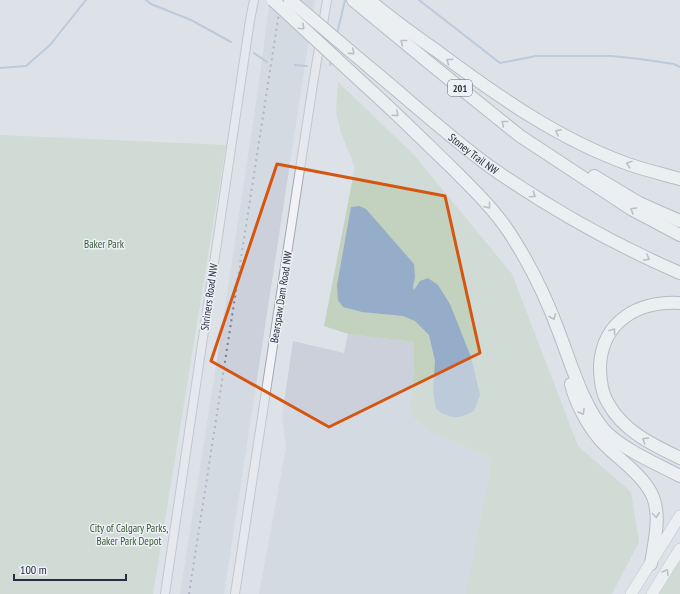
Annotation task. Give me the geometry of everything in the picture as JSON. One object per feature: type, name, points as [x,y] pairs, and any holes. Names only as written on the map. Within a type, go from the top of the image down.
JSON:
[{"type":"highway","points":[[274,0],[406,122],[480,196],[508,231],[542,291],[581,390],[594,415],[607,432],[629,449],[680,476]]},
{"type":"highway","name":"Stoney Trail NW","points":[[290,0],[444,130],[489,165],[550,207],[606,238],[658,264],[680,273]]},
{"type":"highway","name":"201","points":[[353,0],[374,8],[498,118],[547,154],[631,209],[680,235]]},
{"type":"highway","points":[[374,8],[508,102],[555,130],[593,149],[627,163],[680,179]]},
{"type":"highway","points":[[547,154],[582,169],[639,203],[680,221]]},
{"type":"highway","points":[[680,303],[670,302],[642,307],[632,312],[622,320],[612,330],[604,344],[601,355],[600,382],[607,403],[627,427],[644,440],[680,458]]},
{"type":"highway","points":[[560,334],[573,390],[580,409],[604,444],[632,469],[653,496],[656,520],[651,564]]},
{"type":"main road","points":[[631,594],[680,516]]},
{"type":"main road","points":[[652,594],[680,549]]},
{"type":"street","name":"Shriners Road NW","points":[[165,594],[254,0]]},
{"type":"street","name":"Bearspaw Dam Road NW","points":[[235,594],[327,0]]},
{"type":"highlighted area","points":[[277,164],[445,196],[480,353],[329,427],[211,361]]},
{"type":"shaded area","points":[[270,0],[315,0],[224,594],[180,594],[258,90]]},
{"type":"shaded area","points":[[348,334],[414,342],[414,370],[410,409],[412,417],[428,431],[492,458],[465,594],[259,594],[286,448],[282,416],[293,341],[344,353]]},
{"type":"green space","points":[[338,82],[414,155],[512,274],[578,446],[631,492],[639,542],[612,594],[465,594],[492,458],[428,431],[412,417],[410,409],[414,370],[414,342],[348,334],[324,326],[355,167],[341,133],[336,111]]},
{"type":"green space","name":"Baker Park","points":[[0,135],[226,145],[153,594],[0,594]]},
{"type":"green space","points":[[680,560],[680,594],[659,594]]},
{"type":"water","points":[[359,206],[366,209],[414,264],[414,290],[420,281],[428,278],[438,285],[450,304],[471,357],[480,395],[474,411],[464,416],[451,417],[436,409],[433,391],[435,361],[429,335],[415,321],[403,316],[362,312],[343,307],[338,300],[337,285],[351,207]]},
{"type":"waterway","points":[[0,68],[26,66],[50,45],[86,0]]},
{"type":"waterway","points":[[146,0],[151,4],[191,20],[231,42]]},
{"type":"waterway","points":[[337,34],[345,0]]},
{"type":"waterway","points":[[419,0],[500,63],[536,56],[611,56],[674,64],[680,67]]},
{"type":"waterway","points":[[254,53],[267,62]]},
{"type":"waterway","points":[[330,65],[331,60]]},
{"type":"waterway","points":[[295,65],[307,66]]},
{"type":"railway","points":[[189,594],[281,0]]},
{"type":"park label","name":"City of Calgary Parks, Baker Park Depot","points":[[129,534]]}]
